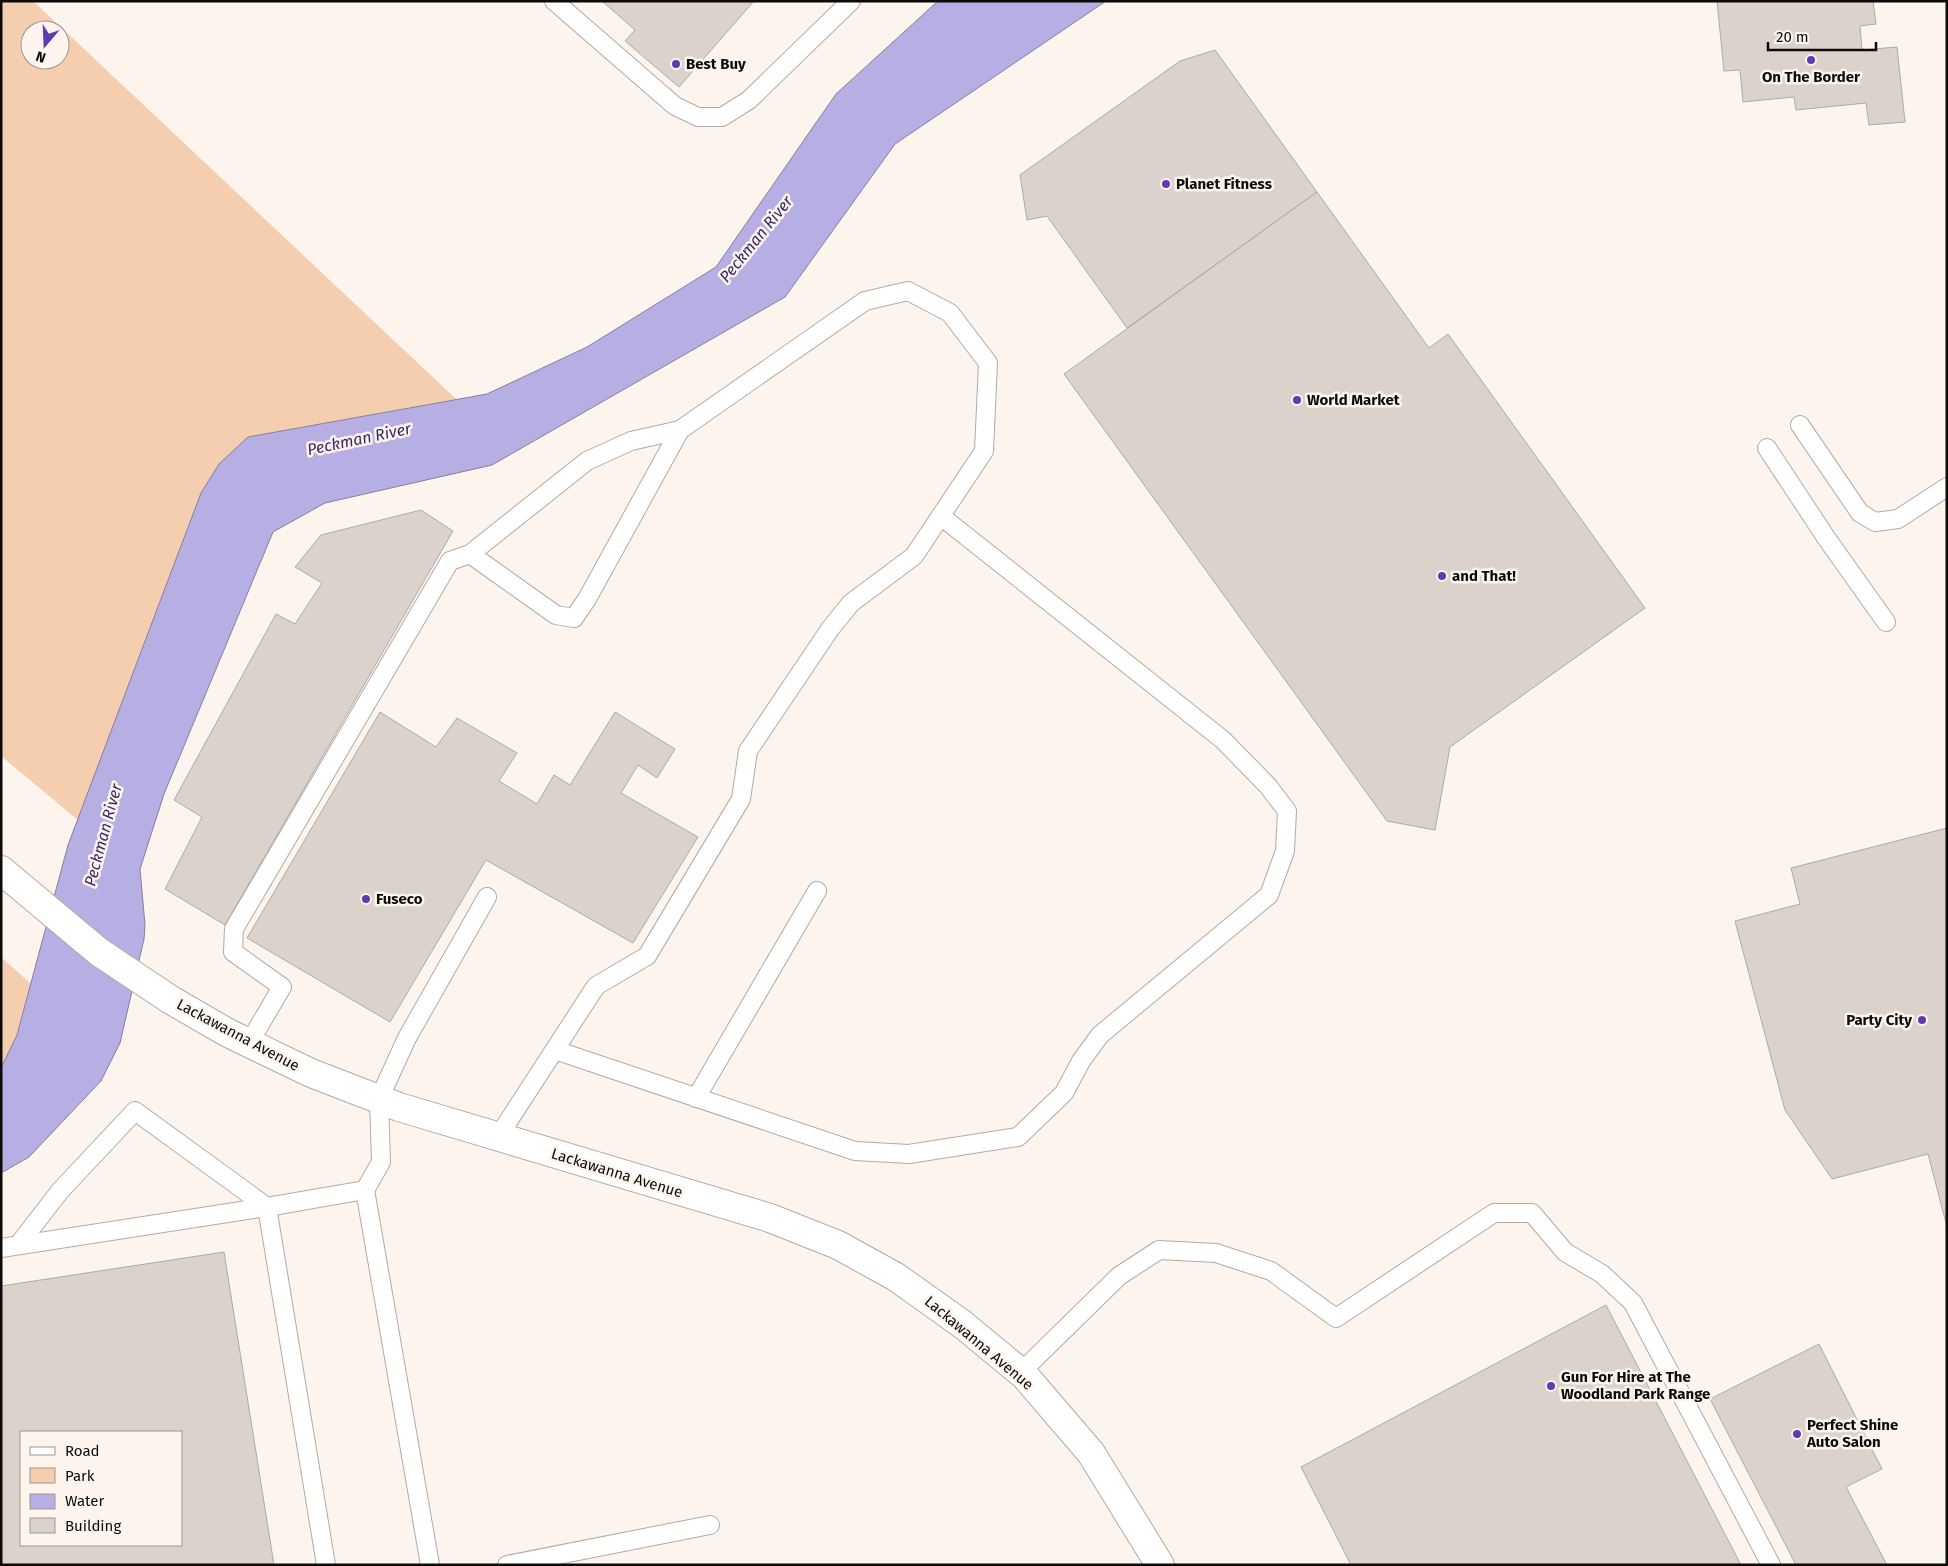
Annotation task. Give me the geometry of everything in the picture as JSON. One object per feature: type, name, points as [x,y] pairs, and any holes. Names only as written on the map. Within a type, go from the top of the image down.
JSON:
[{"type":"street","name":"Lackawanna Avenue","points":[[1,870],[100,952],[171,1000],[310,1074],[379,1100],[770,1218],[838,1245],[896,1277],[962,1324],[1020,1373],[1091,1453],[1160,1565]]},
{"type":"lane","points":[[554,1],[675,106],[698,117],[722,117],[749,100],[852,1]]},
{"type":"lane","points":[[249,1043],[282,987],[233,952],[234,929],[450,562],[470,554],[586,461],[632,441],[680,430],[865,301],[908,291],[950,313],[988,363],[984,451],[942,517],[914,556],[851,603],[830,629],[748,751],[741,799],[648,956],[596,986],[498,1137]]},
{"type":"lane","points":[[1800,425],[1860,513],[1875,522],[1898,519],[1947,487]]},
{"type":"lane","points":[[470,554],[556,616],[574,618],[680,430]]},
{"type":"lane","points":[[1767,448],[1827,539],[1886,622]]},
{"type":"lane","points":[[555,1050],[855,1151],[909,1154],[1018,1137],[1064,1094],[1081,1061],[1100,1035],[1269,895],[1285,851],[1288,811],[1268,786],[1223,740],[942,517]]},
{"type":"lane","points":[[696,1098],[817,891]]},
{"type":"lane","points":[[430,1565],[365,1190],[381,1162],[379,1100],[407,1038],[487,897]]},
{"type":"lane","points":[[19,1244],[60,1191],[135,1111],[267,1207],[326,1565]]},
{"type":"lane","points":[[1,1248],[365,1190]]},
{"type":"lane","points":[[1020,1373],[1119,1276],[1159,1250],[1216,1253],[1271,1271],[1336,1318],[1494,1213],[1532,1213],[1565,1252],[1602,1274],[1633,1303],[1771,1565]]},
{"type":"lane","points":[[506,1565],[710,1526]]},
{"type":"green space","points":[[1,1],[33,1],[53,20],[20,20],[20,70],[70,70],[70,36],[456,399],[248,437],[219,464],[201,493],[78,820],[1,756]]},
{"type":"green space","points":[[1,957],[31,984],[17,1035],[1,1068]]},
{"type":"water","name":"Peckman River","points":[[938,1],[1106,1],[895,144],[785,297],[492,465],[325,503],[273,532],[164,794],[140,869],[145,925],[144,939],[120,1043],[101,1081],[29,1157],[1,1173],[1,1068],[17,1035],[68,845],[201,493],[219,464],[248,437],[487,394],[587,347],[716,267],[836,94]]},
{"type":"building","name":"Best Buy","points":[[602,1],[754,1],[679,87],[625,41],[635,30]]},
{"type":"building","name":"On The Border","points":[[1717,1],[1873,1],[1876,24],[1860,26],[1862,50],[1897,47],[1905,122],[1869,125],[1866,103],[1796,110],[1794,97],[1743,102],[1740,70],[1724,71]]},
{"type":"building","name":"Planet Fitness","points":[[1215,50],[1317,192],[1127,328],[1047,216],[1027,220],[1020,175],[1180,61]]},
{"type":"building","points":[[1317,192],[1429,348],[1448,334],[1645,608],[1450,747],[1435,830],[1387,821],[1064,374]]},
{"type":"building","points":[[421,510],[453,531],[225,925],[165,889],[202,817],[174,800],[276,614],[295,624],[322,583],[295,567],[321,535]]},
{"type":"building","name":"Fuseco","points":[[380,712],[436,747],[457,718],[517,753],[499,781],[537,804],[554,775],[570,785],[615,712],[675,749],[657,778],[638,765],[621,793],[698,837],[633,943],[486,860],[390,1022],[247,938]]},
{"type":"building","points":[[1947,828],[1947,1227],[1928,1154],[1832,1179],[1785,1110],[1735,921],[1800,904],[1791,868]]},
{"type":"building","points":[[224,1252],[274,1565],[1,1565],[1,1286]]},
{"type":"building","name":"Gun For Hire at The Woodland Park Range","points":[[1606,1305],[1741,1565],[1351,1565],[1301,1467]]},
{"type":"building","name":"Perfect Shine Auto Salon","points":[[1819,1344],[1882,1469],[1846,1487],[1887,1565],[1796,1565],[1710,1399]]},
{"type":"place","name":"On The Border","points":[[1811,60]]},
{"type":"place","name":"Best Buy","points":[[676,64]]},
{"type":"place","name":"Planet Fitness","points":[[1166,184]]},
{"type":"place","name":"World Market","points":[[1297,400]]},
{"type":"place","name":"and That!","points":[[1442,576]]},
{"type":"place","name":"Fuseco","points":[[366,899]]},
{"type":"place","name":"Party City","points":[[1922,1020]]},
{"type":"place","name":"Gun For Hire at The Woodland Park Range","points":[[1551,1386]]},
{"type":"place","name":"Perfect Shine Auto Salon","points":[[1797,1434]]}]
